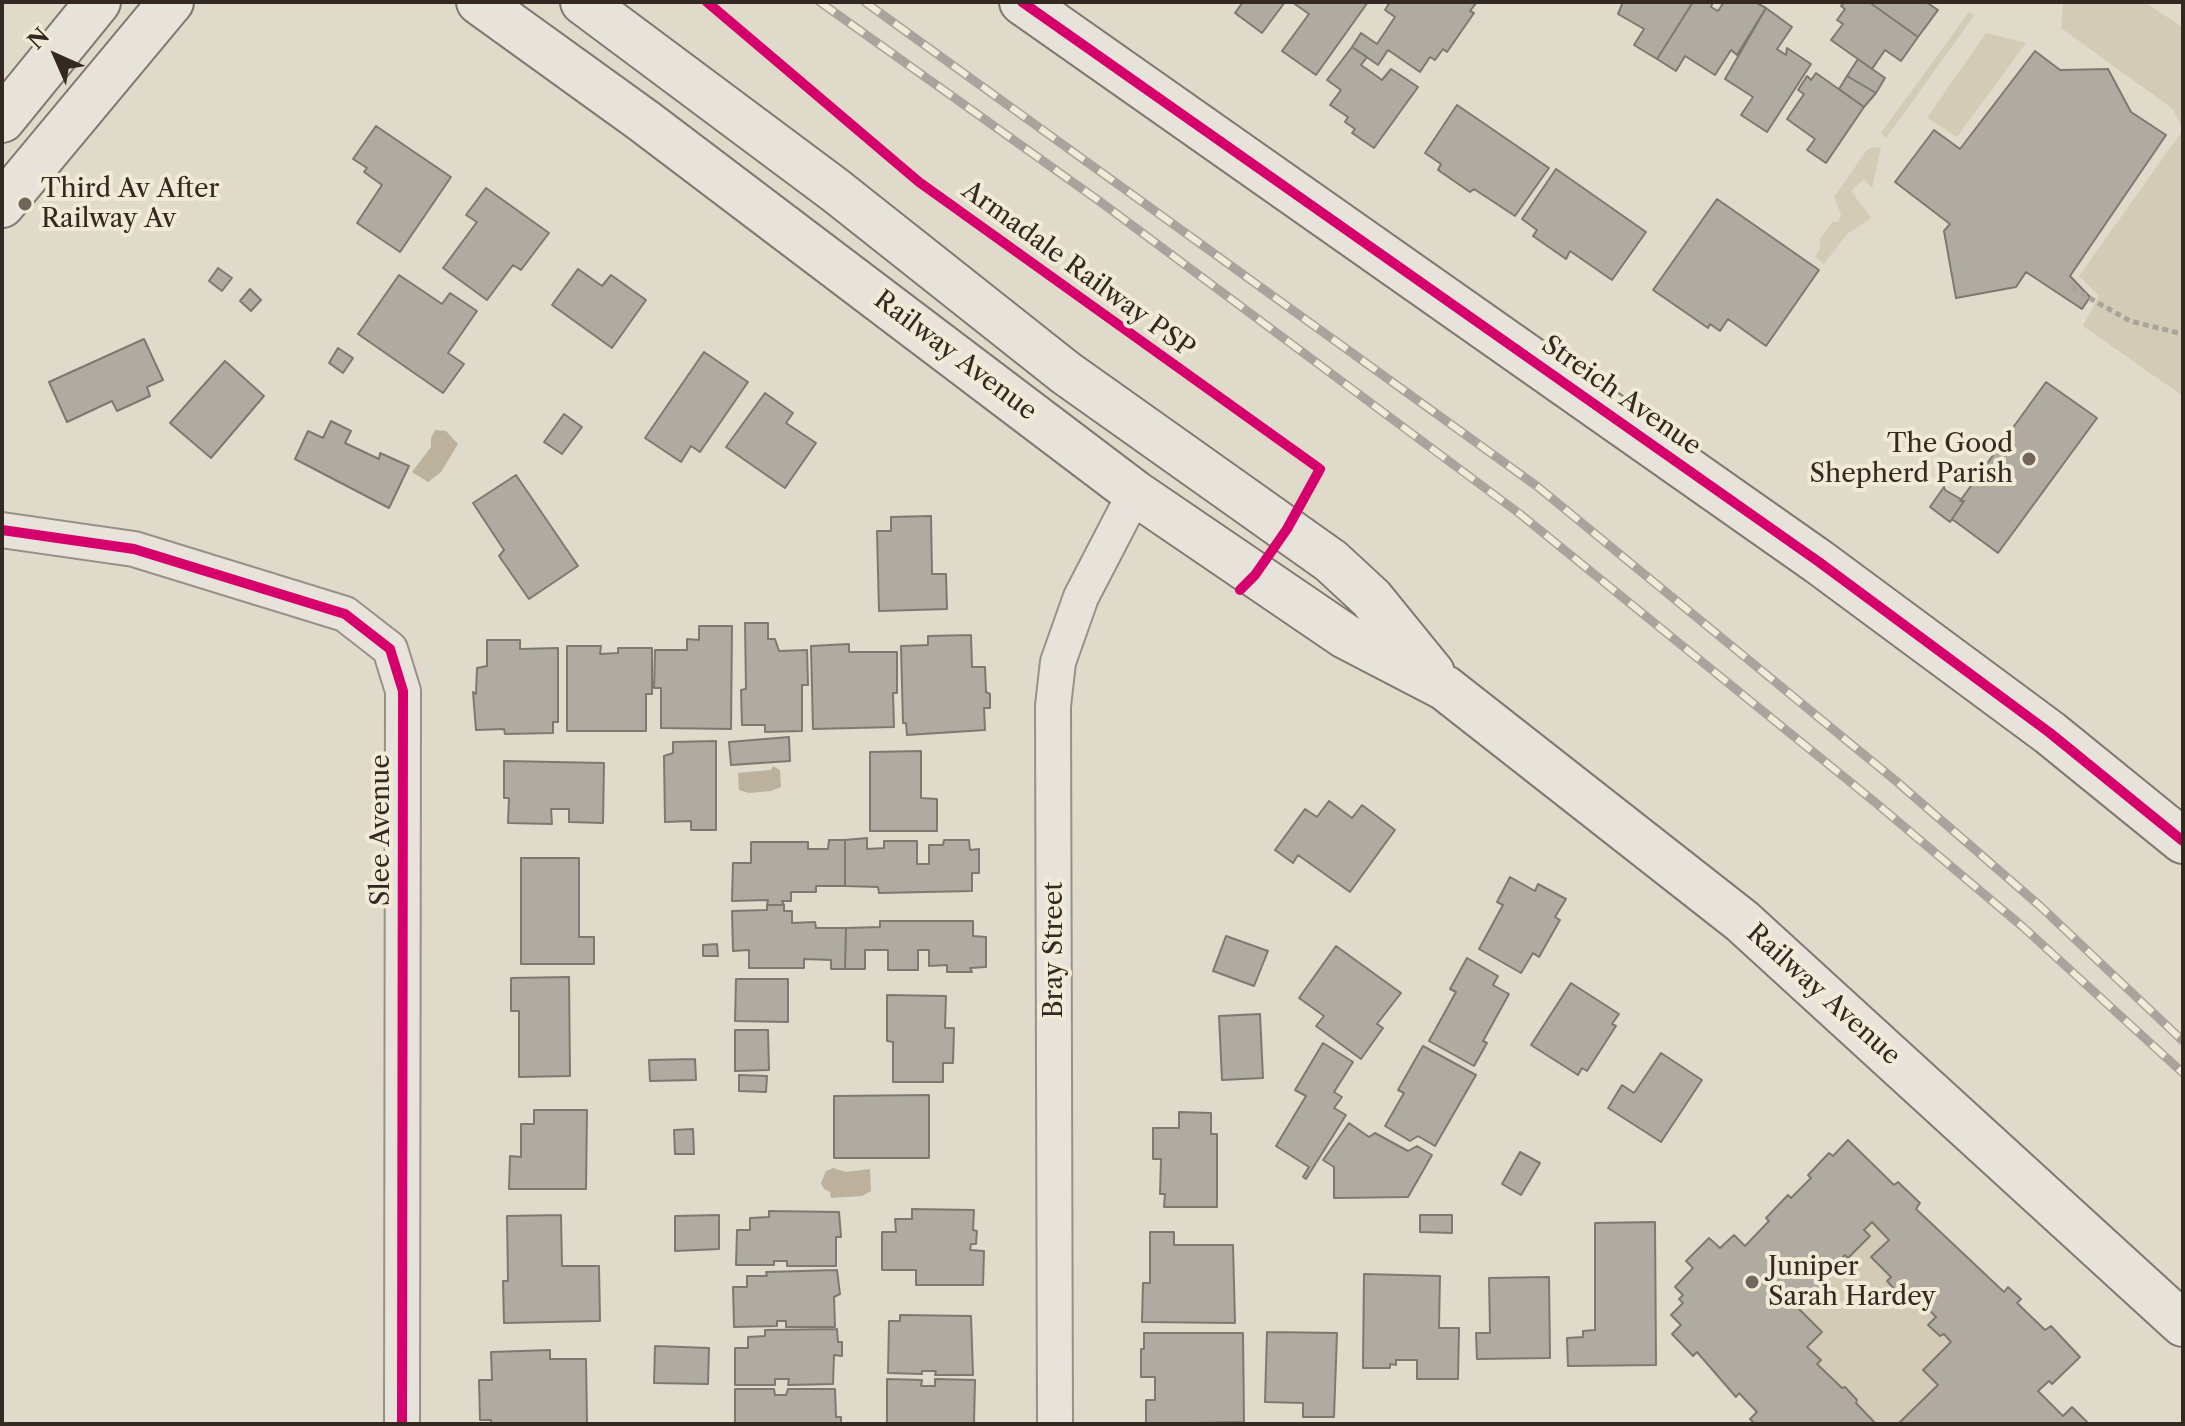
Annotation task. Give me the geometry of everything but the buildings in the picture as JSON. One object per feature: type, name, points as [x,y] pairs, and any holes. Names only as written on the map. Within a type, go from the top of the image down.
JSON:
[{"type":"main road","points":[[2,120],[98,2]]},
{"type":"main road","points":[[2,205],[171,2]]},
{"type":"main road","name":"Railway Avenue","points":[[479,2],[657,130],[1135,493],[1345,636],[1445,688],[1742,921],[2183,1324]]},
{"type":"main road","name":"Railway Avenue","points":[[583,2],[835,190],[1066,373],[1331,561],[1371,598],[1445,688]]},
{"type":"main road","name":"Streich Avenue","points":[[1022,2],[1819,562],[2050,733],[2183,841]]},
{"type":"street","name":"Bray Street","points":[[1055,1424],[1053,706],[1058,662],[1081,597],[1135,493]]},
{"type":"street","name":"Slee Avenue","points":[[2,530],[134,549],[345,614],[390,649],[403,691],[402,1424]]},
{"type":"path","points":[[2072,288],[2130,321],[2183,334]]},
{"type":"shaded area","points":[[2063,2],[2145,2],[2183,28],[2183,130],[2173,109],[2061,28]]},
{"type":"shaded area","points":[[1969,12],[1974,16],[1886,138],[1881,133]]},
{"type":"shaded area","points":[[1986,33],[2026,43],[1957,137],[1927,118]]},
{"type":"shaded area","points":[[2183,130],[2183,396],[2083,326],[2099,296],[2079,276]]},
{"type":"shaded area","points":[[1881,148],[1872,188],[1864,179],[1851,191],[1871,218],[1847,234],[1824,264],[1815,257],[1820,249],[1820,239],[1841,215],[1834,197],[1867,150]]},
{"type":"shaded area","points":[[435,430],[446,431],[458,444],[441,472],[428,482],[412,472],[431,447]]},
{"type":"shaded area","points":[[773,766],[780,770],[781,787],[749,793],[739,790],[738,773],[771,770]]},
{"type":"shaded area","points":[[833,1168],[846,1172],[870,1169],[871,1191],[862,1196],[831,1198],[830,1192],[821,1183],[826,1171]]},
{"type":"shaded area","points":[[1872,1222],[1889,1240],[1871,1257],[1891,1277],[1887,1282],[1895,1290],[1903,1283],[1936,1317],[1929,1325],[1951,1342],[1923,1370],[1938,1385],[1898,1424],[1876,1424],[1846,1387],[1842,1388],[1817,1364],[1821,1360],[1807,1347],[1821,1331],[1795,1305],[1802,1298],[1806,1300],[1845,1255],[1849,1258],[1870,1236],[1864,1230]]},
{"type":"railway","points":[[820,2],[1102,203],[1520,514],[1876,803],[2023,927],[2183,1073]]},
{"type":"railway","points":[[865,2],[1538,487],[1896,781],[2040,906],[2183,1041]]},
{"type":"cycle path","name":"Armadale Railway PSP","points":[[707,2],[919,182],[1320,469],[1287,529],[1255,575],[1240,590]]},
{"type":"cycle path","points":[[1022,2],[1819,562],[2050,733],[2183,841]]},
{"type":"cycle path","points":[[2,530],[134,549],[345,614],[390,649],[403,691],[402,1424]]},
{"type":"place","name":"Third Av After Railway Av","points":[[25,204]]},
{"type":"place","name":"The Good Shepherd Parish","points":[[2029,459]]},
{"type":"place","name":"Juniper Sarah Hardey","points":[[1752,1282]]}]
